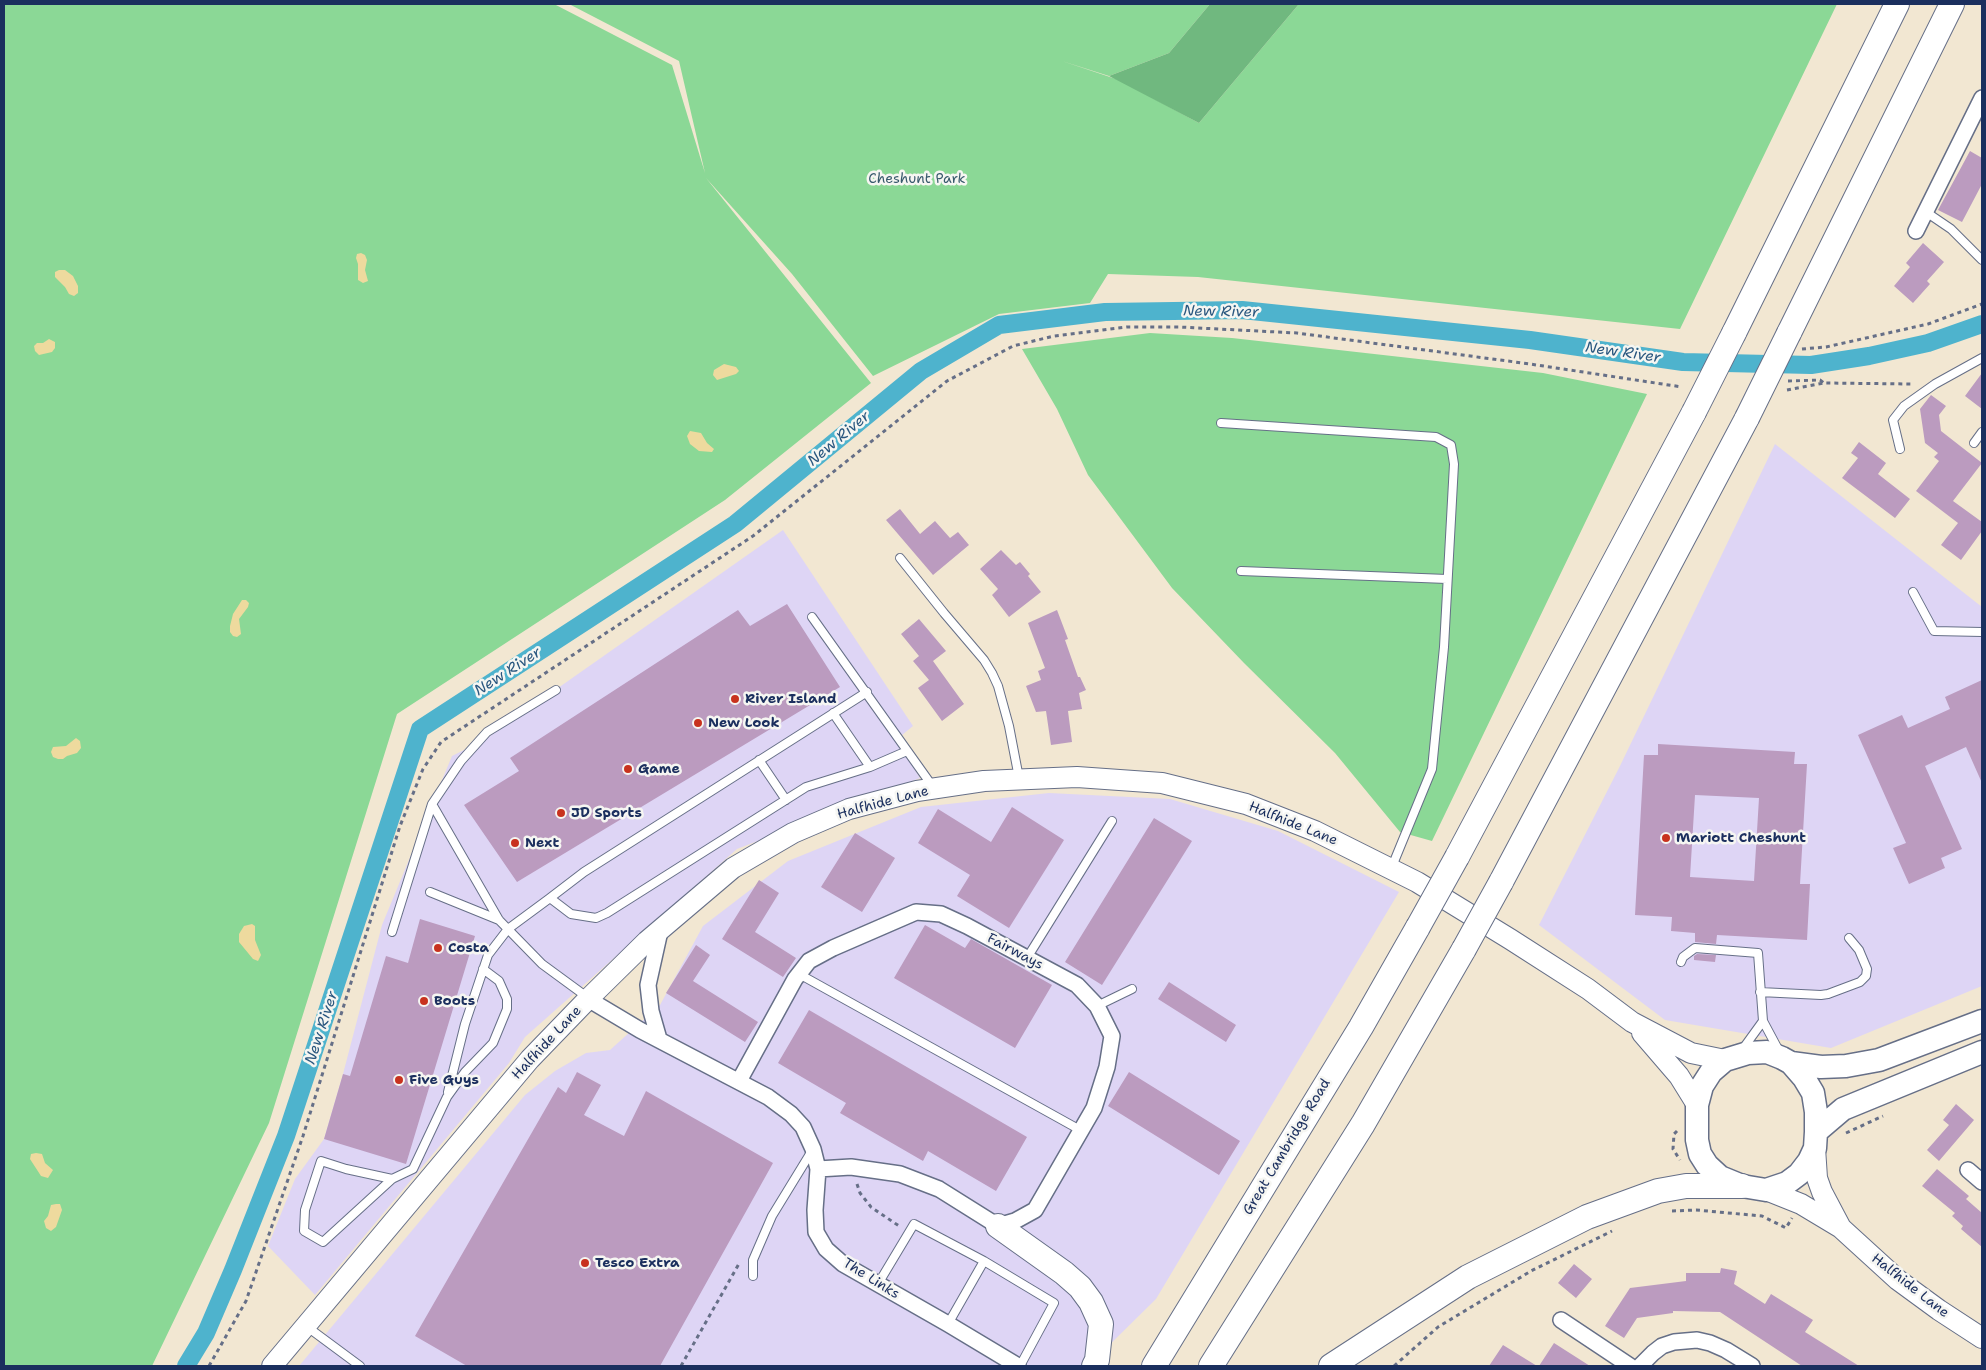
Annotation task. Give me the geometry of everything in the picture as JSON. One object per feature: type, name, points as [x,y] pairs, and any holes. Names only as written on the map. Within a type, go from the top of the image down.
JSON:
[{"type":"highway","points":[[1210,1366],[1363,1124],[1464,949],[1747,418],[1796,341],[1952,4]]},
{"type":"highway","name":"Great Cambridge Road","points":[[1154,1366],[1361,1027],[1457,858],[1694,412],[1895,6]]},
{"type":"highway","points":[[1331,1366],[1468,1277],[1587,1217],[1658,1191],[1686,1186],[1742,1186]]},
{"type":"highway","points":[[998,1226],[1064,1272],[1091,1302],[1101,1324],[1097,1360],[1094,1366]]},
{"type":"main road","name":"Halfhide Lane","points":[[272,1366],[530,1059],[588,998],[660,931],[733,868],[793,833],[849,809],[917,791],[984,781],[1077,777],[1162,783],[1246,804],[1314,831],[1418,882],[1588,989],[1632,1022],[1691,1053],[1729,1059]]},
{"type":"main road","points":[[1787,1060],[1804,1078],[1812,1093],[1816,1112],[1816,1140],[1809,1161],[1800,1174],[1787,1183],[1766,1190],[1742,1186],[1720,1177],[1707,1165],[1700,1154],[1697,1140],[1697,1105],[1702,1086],[1711,1072],[1729,1059],[1748,1053],[1767,1052],[1787,1060],[1821,1067],[1846,1066],[1879,1060],[1982,1021]]},
{"type":"main road","name":"Halfhide Lane","points":[[1632,1022],[1680,1076],[1697,1105]]},
{"type":"main road","points":[[1816,1140],[1843,1109],[1982,1052]]},
{"type":"main road","name":"Halfhide Lane","points":[[1816,1140],[1817,1178],[1822,1192],[1841,1228]]},
{"type":"main road","name":"Halfhide Lane","points":[[1766,1190],[1801,1204],[1841,1228],[1898,1280],[1982,1338]]},
{"type":"street","points":[[1916,231],[1982,98]]},
{"type":"street","name":"Fairways","points":[[738,1081],[799,974],[809,961],[833,948],[916,912],[940,914],[967,926],[1077,985],[1097,1006],[1112,1036],[1107,1067],[1094,1108],[1035,1210],[1015,1221],[998,1226]]},
{"type":"street","points":[[659,1039],[651,1011],[648,985],[660,931]]},
{"type":"street","name":"The Links","points":[[588,998],[659,1039],[768,1097],[791,1114],[803,1127],[818,1169],[815,1210],[816,1232],[826,1249],[843,1264],[1019,1366]]},
{"type":"street","points":[[818,1169],[851,1167],[900,1174],[939,1189],[998,1226]]},
{"type":"street","points":[[1968,1170],[1982,1182]]},
{"type":"street","points":[[1561,1320],[1630,1366]]},
{"type":"street","points":[[1640,1366],[1662,1346],[1674,1342],[1697,1340],[1726,1350],[1752,1366]]},
{"type":"lane","points":[[1926,212],[1951,229],[1982,260]]},
{"type":"lane","points":[[1900,449],[1893,420],[1904,406],[1936,384],[1982,358]]},
{"type":"lane","points":[[1221,423],[1436,437],[1451,445],[1454,464],[1444,647],[1432,769],[1391,869]]},
{"type":"lane","points":[[1974,443],[1982,432]]},
{"type":"lane","points":[[900,558],[944,614],[984,660],[992,673],[998,686],[1009,726],[1019,780]]},
{"type":"lane","points":[[1241,571],[1447,579]]},
{"type":"lane","points":[[1913,592],[1934,631],[1982,632]]},
{"type":"lane","points":[[812,617],[934,789]]},
{"type":"lane","points":[[392,932],[432,804],[461,761],[487,732],[556,690]]},
{"type":"lane","points":[[447,1097],[464,1024],[483,969],[488,956],[508,929],[584,872],[867,692]]},
{"type":"lane","points":[[833,713],[870,767]]},
{"type":"lane","points":[[550,898],[571,914],[596,918],[607,913],[806,787],[870,767],[907,751]]},
{"type":"lane","points":[[759,760],[786,800]]},
{"type":"lane","points":[[432,804],[499,920],[542,964],[588,998]]},
{"type":"lane","points":[[1027,958],[1112,821]]},
{"type":"lane","points":[[430,892],[499,920]]},
{"type":"lane","points":[[1760,992],[1821,995],[1860,982],[1866,976],[1867,969],[1859,950],[1849,938]]},
{"type":"lane","points":[[1681,962],[1683,957],[1695,948],[1758,953],[1763,1021],[1787,1060]]},
{"type":"lane","points":[[392,1179],[346,1169],[321,1161],[305,1210],[304,1230],[323,1242],[392,1179],[413,1169],[447,1097],[465,1072],[493,1043],[507,1009],[507,999],[499,982],[483,969]]},
{"type":"lane","points":[[799,974],[1082,1131]]},
{"type":"lane","points":[[1097,1006],[1132,989]]},
{"type":"lane","points":[[1729,1059],[1744,1048],[1763,1021]]},
{"type":"lane","points":[[753,1276],[753,1260],[772,1216],[812,1149]]},
{"type":"lane","points":[[878,1284],[914,1224],[984,1261],[1054,1303],[1019,1366]]},
{"type":"lane","points":[[948,1324],[984,1261]]},
{"type":"lane","points":[[306,1326],[360,1366]]},
{"type":"path","points":[[1796,341],[1826,347],[1928,324],[1982,304]]},
{"type":"path","points":[[210,1366],[246,1301],[303,1136],[400,826],[423,769],[441,742],[753,536],[947,381],[1013,346],[1054,336],[1127,327],[1179,327],[1297,333],[1521,362],[1682,387]]},
{"type":"path","points":[[1786,381],[1820,380],[1824,383]]},
{"type":"path","points":[[1787,390],[1824,383],[1936,384]]},
{"type":"path","points":[[1678,1129],[1674,1134],[1673,1148],[1681,1163]]},
{"type":"path","points":[[851,1167],[860,1193],[870,1207],[908,1233]]},
{"type":"path","points":[[1663,1211],[1696,1210],[1762,1216],[1786,1228]]},
{"type":"path","points":[[1394,1366],[1438,1327],[1531,1272],[1615,1230]]},
{"type":"shaded area","points":[[1775,444],[1982,607],[1982,986],[1831,1048],[1665,1020],[1539,925],[1619,768]]},
{"type":"shaded area","points":[[783,530],[913,726],[896,740],[920,778],[737,849],[525,1037],[509,1063],[315,1295],[268,1246],[295,1179],[324,1139],[382,925],[452,756],[484,740]]},
{"type":"shaded area","points":[[1049,793],[1170,799],[1278,831],[1399,892],[1156,1299],[1088,1366],[299,1366],[525,1095],[555,1071],[586,1053],[610,1050],[660,1005],[703,926],[788,861],[921,807]]},
{"type":"green space","name":"Cheshunt Park","points":[[4,4],[554,4],[672,65],[705,173],[679,61],[569,4],[1210,4],[1169,53],[1109,76],[1062,61],[1119,80],[1199,123],[1299,4],[1837,4],[1680,329],[1198,277],[1108,274],[1090,303],[999,314],[873,376],[792,274],[706,178],[871,383],[725,500],[397,714],[269,1123],[152,1366],[4,1366]]},
{"type":"green space","points":[[1210,4],[1299,4],[1199,123],[1109,76],[1169,53]]},
{"type":"green space","points":[[1150,333],[1232,338],[1543,373],[1647,394],[1432,841],[1400,832],[1335,753],[1172,588],[1088,475],[1057,409],[1022,349]]},
{"type":"sand","points":[[357,254],[365,255],[367,260],[365,270],[368,281],[363,283],[358,280],[356,258]]},
{"type":"sand","points":[[65,270],[73,276],[78,286],[78,293],[74,296],[69,294],[55,277],[55,272]]},
{"type":"sand","points":[[49,339],[55,342],[55,348],[52,352],[39,355],[35,351],[34,346]]},
{"type":"sand","points":[[724,364],[736,367],[739,371],[736,374],[717,380],[713,375],[714,370]]},
{"type":"sand","points":[[690,431],[701,433],[707,443],[714,449],[712,452],[699,451],[690,444],[687,436]]},
{"type":"sand","points":[[242,600],[246,600],[249,603],[239,619],[241,634],[237,637],[233,636],[230,632],[230,626],[233,614]]},
{"type":"sand","points":[[76,738],[80,741],[81,748],[77,753],[63,759],[53,757],[51,752],[53,747],[66,746]]},
{"type":"sand","points":[[252,924],[255,926],[255,940],[261,955],[258,961],[253,959],[239,942],[239,934],[244,926]]},
{"type":"sand","points":[[31,1154],[42,1154],[45,1163],[53,1170],[48,1178],[41,1176],[30,1159]]},
{"type":"sand","points":[[60,1204],[62,1210],[56,1227],[51,1231],[46,1228],[44,1221],[48,1216],[51,1205]]},
{"type":"building","points":[[1970,151],[1982,158],[1982,184],[1962,222],[1938,210]]},
{"type":"building","points":[[1923,243],[1944,262],[1927,281],[1930,284],[1913,303],[1894,286],[1910,267],[1906,263]]},
{"type":"building","points":[[1982,373],[1982,409],[1965,396]]},
{"type":"building","points":[[1931,395],[1946,406],[1939,415],[1941,431],[1982,463],[1953,501],[1982,522],[1982,531],[1961,560],[1941,545],[1958,523],[1916,491],[1939,461],[1934,457],[1938,453],[1925,443],[1920,409]]},
{"type":"building","points":[[1859,442],[1886,463],[1878,474],[1910,499],[1895,518],[1842,478],[1858,458],[1851,453]]},
{"type":"building","points":[[900,509],[920,534],[935,521],[950,538],[958,532],[969,545],[933,575],[886,520]]},
{"type":"building","points":[[1001,550],[1016,565],[1020,562],[1041,592],[1009,617],[992,595],[998,589],[980,569]]},
{"type":"building","points":[[787,604],[840,687],[517,882],[464,805],[519,771],[510,758],[738,610],[750,626]]},
{"type":"building","points":[[1057,610],[1068,639],[1065,640],[1078,677],[1080,677],[1086,690],[1079,693],[1082,709],[1068,711],[1072,742],[1051,745],[1046,711],[1036,712],[1026,686],[1041,680],[1038,671],[1045,668],[1028,623]]},
{"type":"building","points":[[919,619],[946,651],[933,661],[964,704],[942,721],[918,688],[929,680],[913,661],[919,656],[901,634]]},
{"type":"building","points":[[1982,680],[1982,783],[1966,747],[1925,766],[1962,849],[1941,858],[1945,868],[1909,884],[1893,848],[1906,843],[1858,735],[1902,715],[1908,728],[1950,709],[1945,697]]},
{"type":"building","name":"Mariott Cheshunt","points":[[1658,744],[1795,752],[1794,764],[1807,764],[1800,884],[1810,884],[1807,940],[1717,935],[1716,944],[1695,942],[1695,933],[1671,931],[1672,917],[1635,915],[1644,755],[1658,755]],"holes":[[[1695,795],[1759,798],[1754,881],[1690,877]]]},
{"type":"building","points":[[1012,807],[1064,840],[1009,928],[957,896],[970,875],[918,843],[938,809],[991,842]]},
{"type":"building","points":[[1154,818],[1192,841],[1102,985],[1065,962]]},
{"type":"building","points":[[855,833],[895,858],[862,912],[821,887]]},
{"type":"building","points":[[759,880],[779,893],[755,932],[796,958],[783,977],[722,939]]},
{"type":"building","points":[[420,919],[475,936],[406,1164],[324,1139],[343,1074],[350,1076],[386,956],[408,963]]},
{"type":"building","points":[[925,925],[965,948],[971,939],[1052,985],[1015,1048],[894,978]]},
{"type":"building","points":[[696,945],[710,955],[693,981],[758,1022],[745,1042],[666,993]]},
{"type":"building","points":[[1697,954],[1716,955],[1715,962],[1694,960],[1694,956]]},
{"type":"building","points":[[1169,982],[1236,1025],[1226,1042],[1158,999]]},
{"type":"building","points":[[809,1010],[1027,1137],[996,1191],[928,1151],[923,1161],[840,1113],[846,1103],[778,1063]]},
{"type":"building","points":[[577,1072],[601,1085],[584,1115],[624,1136],[646,1091],[773,1163],[660,1366],[467,1366],[415,1336],[558,1087],[566,1093]]},
{"type":"building","points":[[1129,1072],[1240,1141],[1219,1175],[1108,1106]]},
{"type":"building","points":[[1956,1104],[1974,1120],[1939,1161],[1927,1150],[1949,1125],[1943,1120]]},
{"type":"building","points":[[1937,1169],[1969,1196],[1966,1199],[1982,1213],[1982,1247],[1961,1229],[1963,1226],[1952,1216],[1955,1213],[1922,1186]]},
{"type":"building","points":[[1574,1264],[1592,1279],[1576,1298],[1558,1283]]},
{"type":"building","points":[[1721,1268],[1737,1271],[1734,1284],[1765,1304],[1771,1294],[1813,1320],[1805,1332],[1859,1366],[1802,1366],[1720,1312],[1673,1311],[1673,1313],[1637,1318],[1624,1338],[1605,1326],[1630,1288],[1686,1281],[1686,1273],[1720,1273]]},
{"type":"building","points":[[1554,1343],[1590,1366],[1539,1366]]},
{"type":"building","points":[[1503,1345],[1537,1366],[1489,1366]]},
{"type":"waterway","name":"New River","points":[[186,1366],[206,1333],[286,1136],[420,729],[735,524],[921,371],[999,325],[1105,312],[1242,310],[1530,340],[1683,362],[1811,365],[1869,356],[1928,343],[1982,324]]},
{"type":"place","name":"River Island","points":[[735,699]]},
{"type":"place","name":"New Look","points":[[698,723]]},
{"type":"place","name":"Game","points":[[628,769]]},
{"type":"place","name":"JD Sports","points":[[561,813]]},
{"type":"place","name":"Mariott Cheshunt","points":[[1666,838]]},
{"type":"place","name":"Next","points":[[515,843]]},
{"type":"place","name":"Costa","points":[[438,948]]},
{"type":"place","name":"Boots","points":[[424,1001]]},
{"type":"place","name":"Five Guys","points":[[399,1080]]},
{"type":"place","name":"Tesco Extra","points":[[585,1263]]}]
